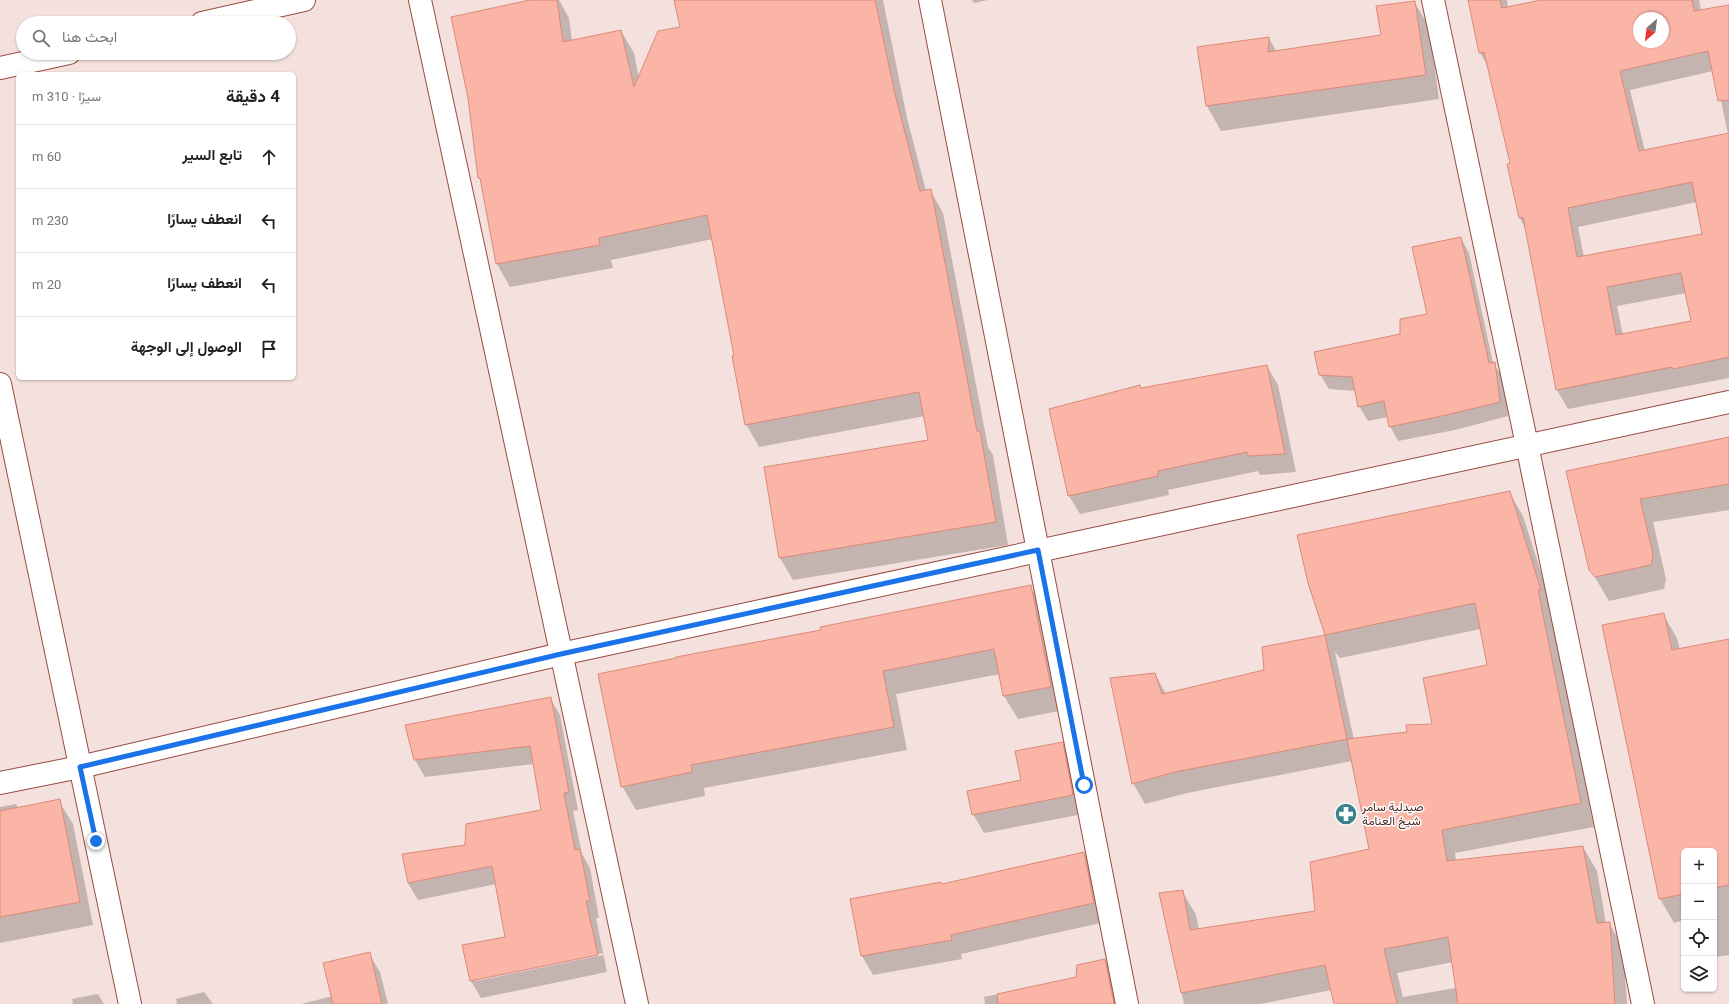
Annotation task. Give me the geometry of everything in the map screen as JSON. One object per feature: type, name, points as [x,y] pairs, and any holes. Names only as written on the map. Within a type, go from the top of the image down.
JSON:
[{"type":"street","points":[[233,16],[304,0]]},
{"type":"street","points":[[420,0],[637,1004]]},
{"type":"street","points":[[930,0],[1128,1004]]},
{"type":"street","points":[[1433,0],[1643,1004]]},
{"type":"street","points":[[0,68],[36,60]]},
{"type":"street","points":[[0,384],[130,1004]]},
{"type":"street","points":[[0,782],[80,767],[561,654],[1729,402]]},
{"type":"building","points":[[530,0],[557,0],[563,42],[621,30],[634,87],[658,31],[680,27],[674,0],[875,0],[895,94],[920,191],[931,189],[977,431],[980,431],[996,522],[779,558],[764,467],[928,440],[919,392],[745,425],[732,356],[734,356],[707,215],[599,238],[600,245],[496,264],[480,178],[478,178],[468,98],[451,17]]},
{"type":"building","points":[[1468,0],[1500,0],[1502,8],[1541,0],[1692,0],[1694,11],[1729,5],[1729,100],[1718,101],[1708,51],[1620,71],[1639,151],[1729,133],[1729,357],[1673,369],[1672,367],[1556,390],[1523,217],[1519,218],[1507,164],[1510,163],[1484,52],[1479,53]],"holes":[[[1692,182],[1702,234],[1577,257],[1568,208]],[[1681,273],[1691,321],[1616,335],[1607,287]]]},
{"type":"building","points":[[1415,1],[1426,75],[1206,106],[1197,47],[1269,37],[1268,52],[1381,35],[1376,6]]},
{"type":"building","points":[[1461,237],[1489,363],[1495,362],[1500,402],[1389,427],[1384,401],[1358,407],[1352,377],[1319,375],[1314,352],[1400,334],[1400,319],[1427,314],[1412,247]]},
{"type":"building","points":[[1267,365],[1285,454],[1248,456],[1247,452],[1158,471],[1158,476],[1068,496],[1049,409],[1140,385],[1141,388]]},
{"type":"building","points":[[1729,437],[1729,484],[1640,499],[1653,554],[1651,565],[1595,577],[1589,570],[1566,471]]},
{"type":"building","points":[[1510,491],[1541,590],[1538,590],[1581,803],[1442,830],[1447,861],[1583,846],[1597,923],[1610,922],[1615,1004],[1458,1004],[1448,937],[1384,949],[1397,1004],[1334,1004],[1325,965],[1181,993],[1159,893],[1183,890],[1190,930],[1315,911],[1310,862],[1369,849],[1347,739],[1407,732],[1406,725],[1432,724],[1423,678],[1487,665],[1475,603],[1325,635],[1308,583],[1297,535]]},
{"type":"building","points":[[1031,585],[1051,687],[1003,696],[994,649],[883,671],[894,727],[691,765],[692,772],[621,787],[598,674],[676,657],[821,630],[820,627]]},
{"type":"building","points":[[1664,613],[1672,650],[1729,639],[1729,885],[1717,887],[1717,848],[1681,848],[1681,895],[1659,899],[1602,625]]},
{"type":"building","points":[[1325,635],[1347,739],[1175,772],[1132,784],[1110,678],[1155,673],[1162,694],[1264,670],[1262,647]]},
{"type":"building","points":[[551,697],[569,792],[564,793],[575,850],[580,849],[590,901],[586,901],[598,955],[470,981],[462,945],[505,937],[492,866],[408,883],[402,854],[465,845],[466,824],[541,810],[530,746],[414,760],[405,725]]},
{"type":"building","points":[[1063,742],[1073,795],[972,815],[967,791],[1021,780],[1015,751]]},
{"type":"building","points":[[60,799],[80,902],[0,917],[0,811]]},
{"type":"building","points":[[1084,852],[1094,903],[951,935],[952,940],[861,956],[850,899],[941,882],[942,884]]},
{"type":"building","points":[[370,952],[382,1004],[333,1004],[323,963]]},
{"type":"building","points":[[1105,959],[1114,1004],[998,1004],[997,994],[1076,977],[1077,965]]},
{"type":"place","name":"صيدلية سامر شيخ العنامة","points":[[1346,814]]},
{"type":"route","points":[[96,841],[80,767],[561,654],[1038,550],[1084,785]]}]
